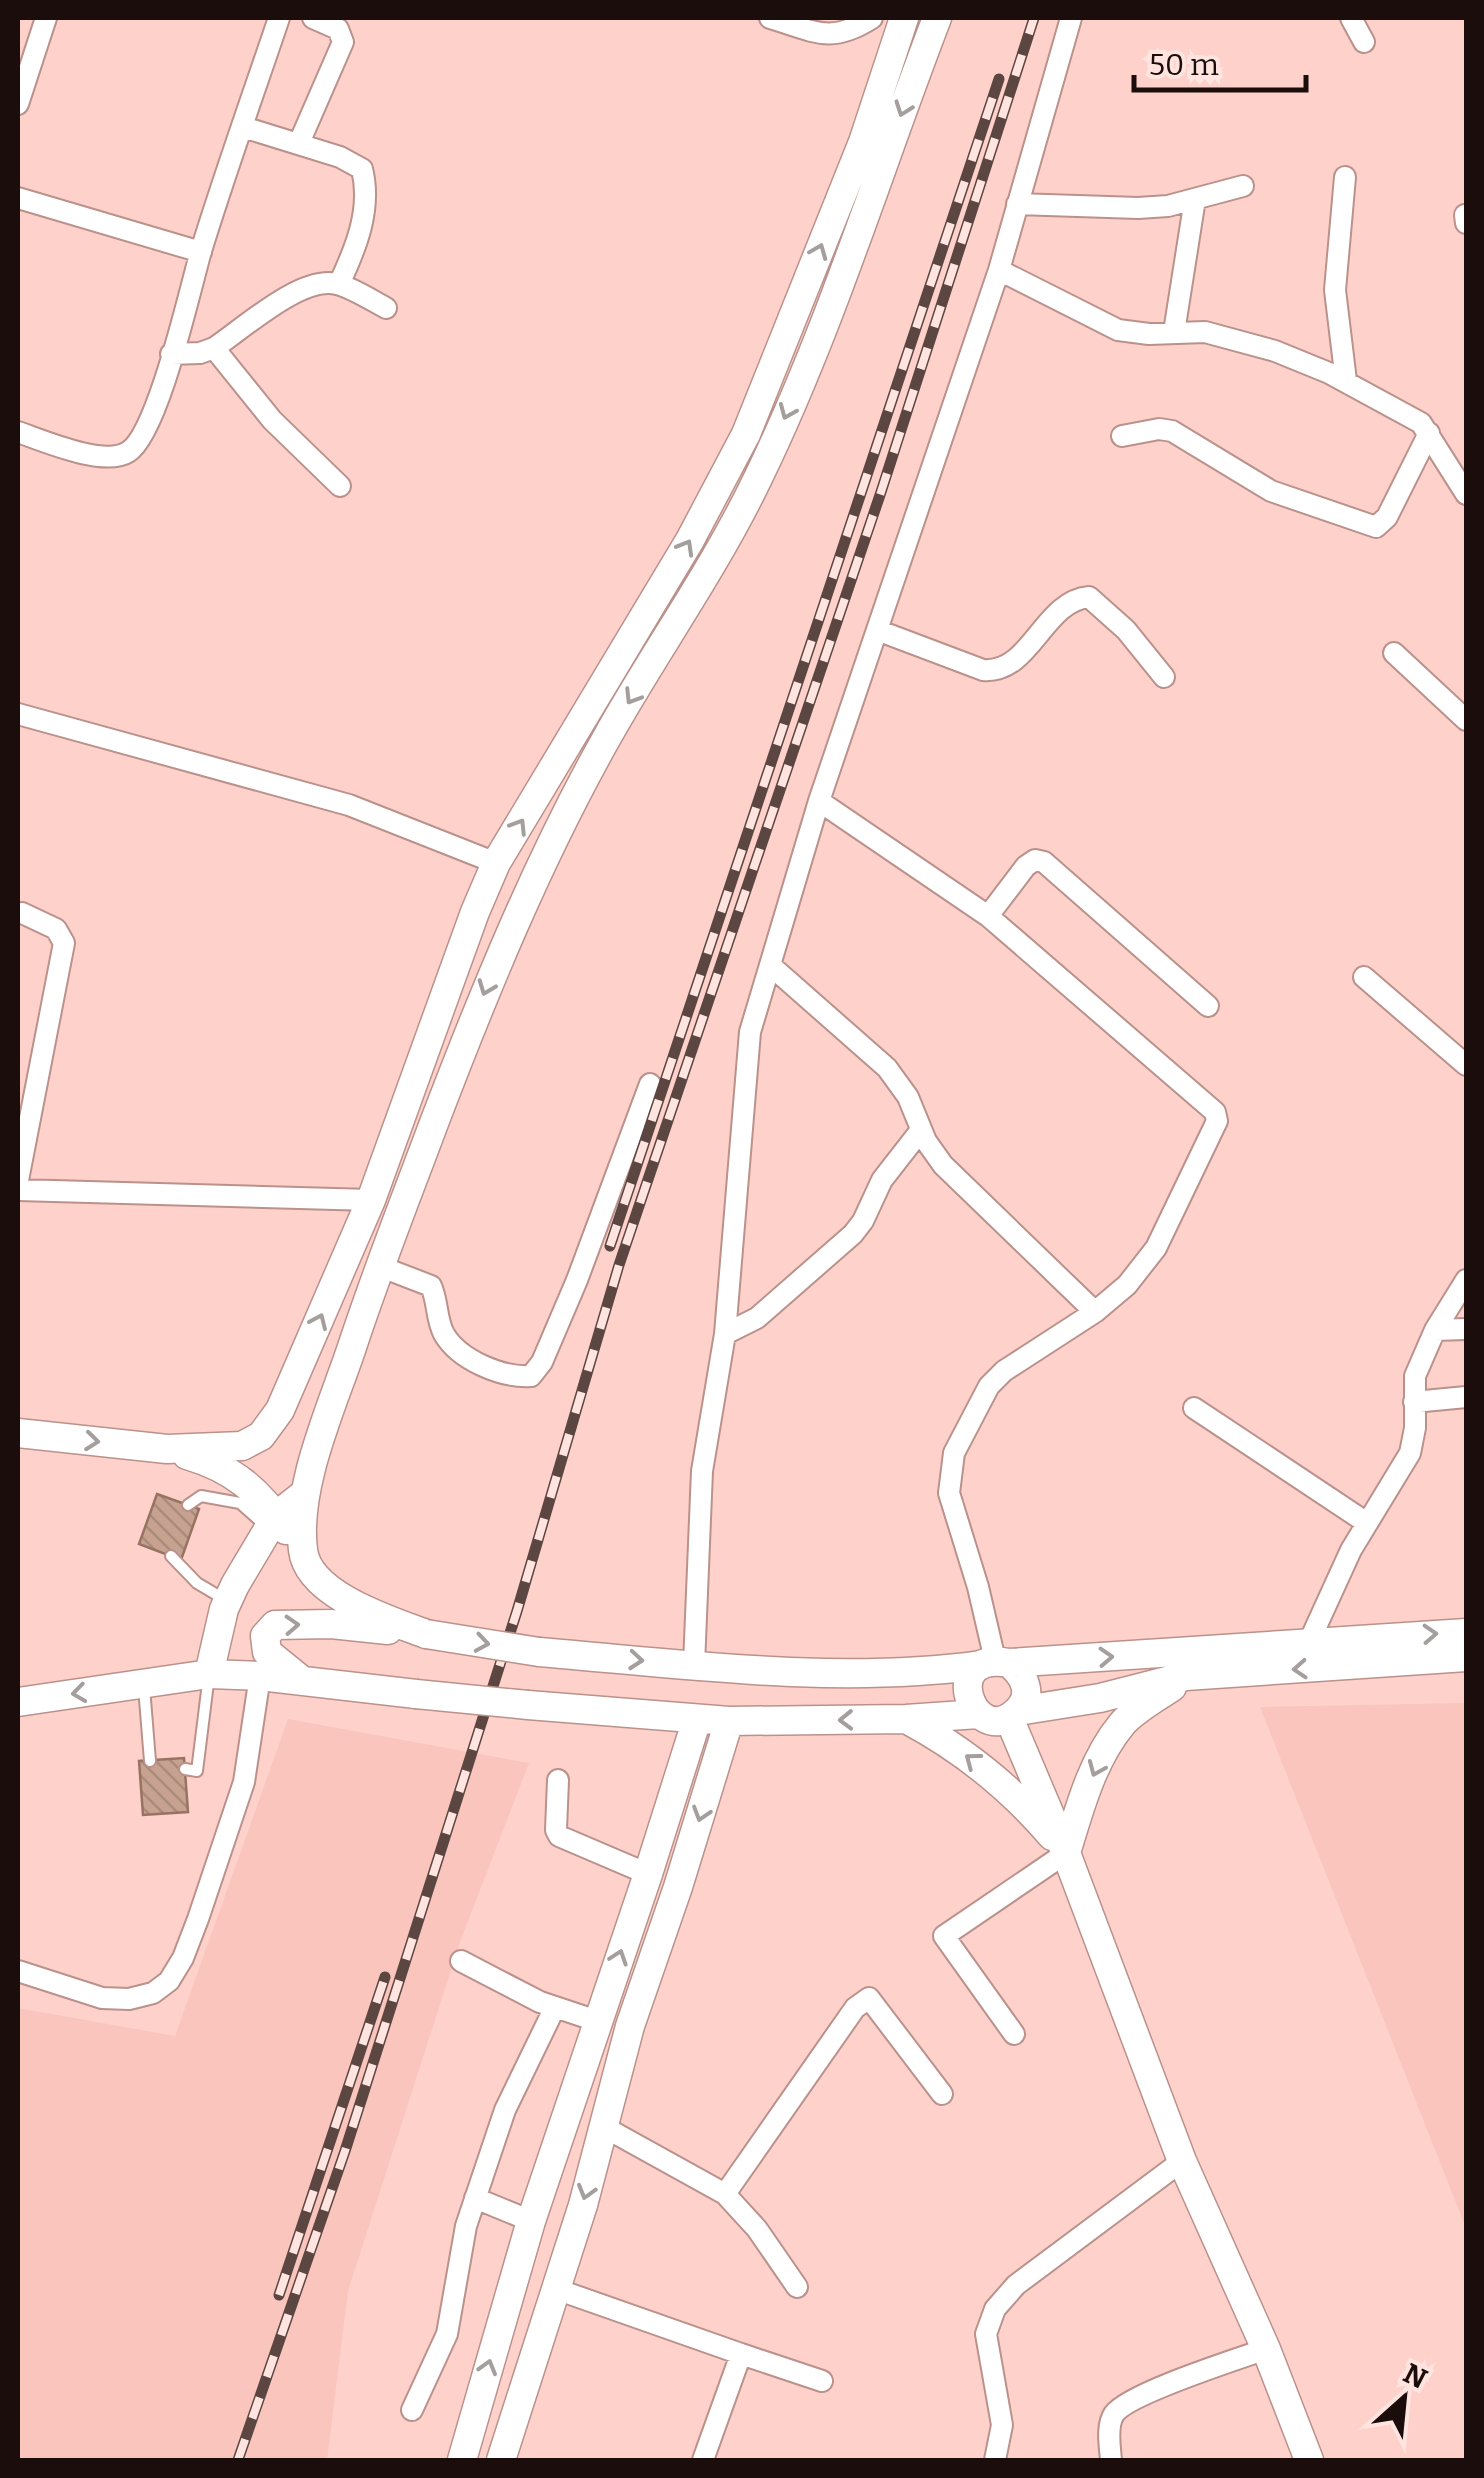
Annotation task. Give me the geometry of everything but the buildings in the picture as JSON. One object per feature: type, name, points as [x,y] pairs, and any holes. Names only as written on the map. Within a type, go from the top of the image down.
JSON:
[{"type":"main road","points":[[18,1434],[166,1449],[242,1446],[261,1436],[280,1410],[372,1200],[496,863],[681,556],[746,434],[863,142],[904,18]]},
{"type":"main road","points":[[302,1554],[304,1494],[379,1266],[492,973],[606,738],[697,592],[758,478],[818,339],[937,18]]},
{"type":"main road","points":[[166,1449],[223,1467],[244,1480],[272,1522],[330,1589],[349,1604],[426,1634]]},
{"type":"main road","points":[[210,1674],[227,1601],[272,1522],[304,1494]]},
{"type":"main road","points":[[304,1681],[266,1652],[268,1629],[284,1623],[331,1624],[539,1652],[752,1670],[921,1673],[995,1662],[1247,1649],[1466,1632]]},
{"type":"main road","points":[[1309,2460],[1266,2349],[1182,2161],[1013,1715],[1028,1686],[1020,1672],[995,1662],[971,1674],[966,1688],[969,1702],[978,1714],[991,1720],[1013,1715],[1100,1698],[1186,1676],[1466,1657]]},
{"type":"main road","points":[[18,1702],[210,1674],[730,1721],[978,1714]]},
{"type":"main road","points":[[1066,1853],[1103,1753],[1124,1722],[1186,1676]]},
{"type":"main road","points":[[462,2460],[530,2221],[648,1874],[696,1718]]},
{"type":"main road","points":[[906,1719],[942,1738],[1006,1786],[1066,1853]]},
{"type":"main road","points":[[501,2460],[559,2281],[630,2026],[730,1721]]},
{"type":"main road","points":[[520,2258],[559,2281]]},
{"type":"street","points":[[18,104],[46,18]]},
{"type":"street","points":[[18,432],[102,456],[126,454],[140,440],[279,18]]},
{"type":"street","points":[[300,143],[343,42],[338,29],[314,18]]},
{"type":"street","points":[[770,18],[830,35],[844,34],[872,18]]},
{"type":"street","points":[[694,1665],[702,1471],[725,1334],[750,1032],[819,801],[999,270],[1071,18]]},
{"type":"street","points":[[1351,18],[1364,42]]},
{"type":"street","points":[[242,127],[352,162],[364,173],[359,236],[340,284]]},
{"type":"street","points":[[1345,177],[1335,290],[1346,381]]},
{"type":"street","points":[[1017,204],[1168,206],[1243,186]]},
{"type":"street","points":[[18,198],[201,252]]},
{"type":"street","points":[[1174,332],[1194,199]]},
{"type":"street","points":[[999,270],[1118,330],[1204,332],[1275,352],[1346,381],[1407,413],[1429,433],[1466,494]]},
{"type":"street","points":[[171,354],[200,353],[214,348],[306,287],[325,282],[340,284],[386,308]]},
{"type":"street","points":[[214,348],[272,420],[340,486]]},
{"type":"street","points":[[1122,436],[1172,430],[1271,491],[1376,527],[1387,517],[1429,433]]},
{"type":"street","points":[[877,630],[994,671],[1006,667],[1022,653],[1063,607],[1075,599],[1089,597],[1126,630],[1164,677]]},
{"type":"street","points":[[1394,653],[1466,720]]},
{"type":"street","points":[[18,714],[349,805],[496,863]]},
{"type":"street","points":[[819,801],[988,916],[1215,1112],[1217,1121],[1156,1248],[1127,1285],[1095,1312],[1004,1371],[989,1386],[954,1454],[949,1493],[978,1587],[995,1662]]},
{"type":"street","points":[[988,916],[1026,866],[1035,860],[1044,862],[1208,1006]]},
{"type":"street","points":[[18,1180],[64,944],[56,929],[22,912]]},
{"type":"street","points":[[770,966],[888,1068],[908,1097],[920,1130],[943,1165],[1095,1312]]},
{"type":"street","points":[[1364,977],[1466,1065]]},
{"type":"street","points":[[379,1266],[431,1286],[445,1336],[478,1363],[506,1374],[531,1376],[542,1362],[577,1280],[650,1084]]},
{"type":"street","points":[[725,1334],[757,1318],[853,1234],[882,1180],[920,1130]]},
{"type":"street","points":[[18,1190],[372,1200]]},
{"type":"street","points":[[1309,1642],[1336,1580],[1410,1453],[1415,1428],[1415,1376],[1435,1330],[1466,1280]]},
{"type":"street","points":[[1435,1330],[1466,1329]]},
{"type":"street","points":[[1414,1402],[1466,1397]]},
{"type":"street","points":[[1194,1408],[1367,1523]]},
{"type":"street","points":[[18,1971],[102,1998],[129,1999],[153,1993],[168,1981],[183,1958],[198,1919],[244,1782],[260,1676]]},
{"type":"street","points":[[558,1780],[559,1836],[648,1874]]},
{"type":"street","points":[[1014,2034],[944,1936],[1066,1853]]},
{"type":"street","points":[[461,1960],[555,2007],[597,2021]]},
{"type":"street","points":[[725,2194],[855,2008],[869,1998],[942,2094]]},
{"type":"street","points":[[412,2410],[447,2334],[462,2244],[475,2198],[513,2092],[555,2007]]},
{"type":"street","points":[[604,2127],[725,2194],[757,2229],[797,2286]]},
{"type":"street","points":[[995,2460],[1002,2424],[986,2334],[995,2309],[1016,2285],[1182,2161]]},
{"type":"street","points":[[475,2198],[530,2221]]},
{"type":"street","points":[[559,2281],[741,2354],[822,2381]]},
{"type":"street","points":[[1111,2460],[1110,2423],[1123,2406],[1266,2349]]},
{"type":"street","points":[[703,2460],[741,2354]]},
{"type":"lane","points":[[188,1506],[201,1496],[240,1503],[272,1522]]},
{"type":"lane","points":[[171,1556],[197,1583],[227,1601]]},
{"type":"lane","points":[[185,1769],[197,1771],[210,1674]]},
{"type":"lane","points":[[144,1683],[150,1761]]},
{"type":"shaded area","points":[[1466,1703],[1466,2228],[1260,1707]]},
{"type":"shaded area","points":[[288,1719],[529,1763],[460,1942],[348,2291],[327,2460],[18,2460],[18,2008],[175,2036]]},
{"type":"railway","points":[[238,2460],[345,2151],[517,1611],[619,1265],[881,492],[1034,18]]},
{"type":"railway","points":[[610,1246],[999,79]]},
{"type":"railway","points":[[279,2295],[385,1977]]}]
